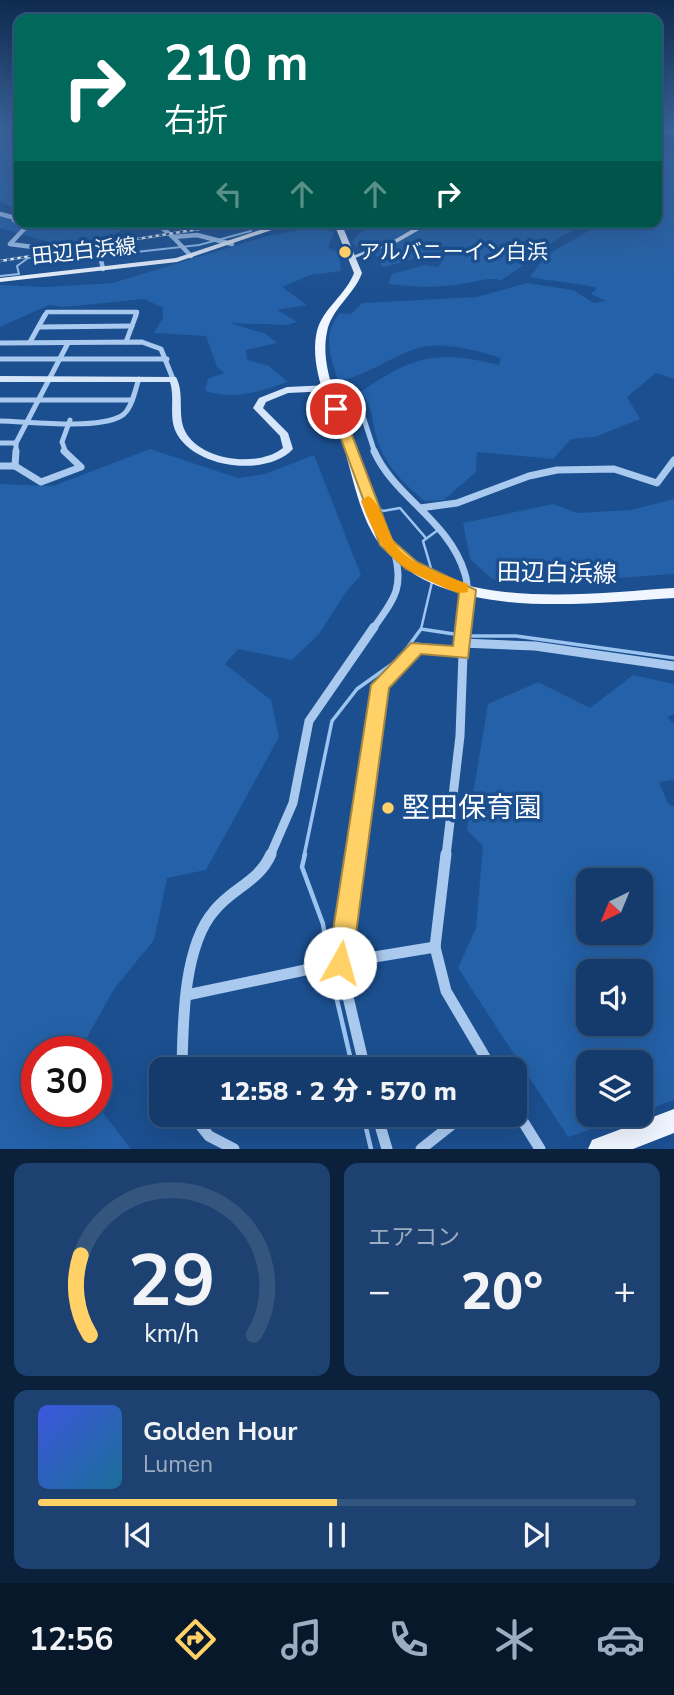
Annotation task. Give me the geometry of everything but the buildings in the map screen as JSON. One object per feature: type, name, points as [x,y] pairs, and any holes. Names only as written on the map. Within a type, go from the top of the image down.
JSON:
[{"type":"main road","name":"田辺白浜線","points":[[0,280],[191,256],[276,228]]},
{"type":"main road","name":"田辺白浜線","points":[[340,228],[358,273],[353,287],[322,330],[320,348],[329,387],[377,525],[395,554],[437,579],[467,590],[517,598],[674,593]]},
{"type":"main road","points":[[601,1149],[674,1121]]},
{"type":"street","points":[[25,228],[10,244],[56,250],[63,257],[100,256],[103,269]]},
{"type":"street","points":[[162,228],[191,256]]},
{"type":"street","points":[[350,251],[375,249],[418,228]]},
{"type":"street","points":[[173,237],[197,235],[232,244]]},
{"type":"street","points":[[350,251],[375,249]]},
{"type":"street","points":[[30,342],[47,312],[137,312],[126,342]]},
{"type":"street","points":[[39,327],[132,326]]},
{"type":"street","points":[[0,343],[151,344],[161,349],[167,359],[179,395],[179,430],[184,438],[219,458],[251,464],[276,459],[288,449],[285,435],[258,408],[262,400],[287,390],[329,387],[359,404],[375,454],[394,483],[445,533],[466,575],[460,736],[435,947],[446,991],[485,1057]]},
{"type":"street","points":[[15,466],[16,443],[68,343]]},
{"type":"street","points":[[0,359],[167,359]]},
{"type":"street","points":[[0,379],[173,379]]},
{"type":"street","points":[[0,421],[119,418],[127,412],[139,379]]},
{"type":"street","points":[[0,400],[131,400]]},
{"type":"street","points":[[0,466],[15,466],[41,482],[81,467],[62,451],[60,441],[70,420]]},
{"type":"street","points":[[0,443],[16,443]]},
{"type":"street","points":[[420,508],[457,502],[529,476],[557,470],[614,469],[657,483],[674,460]]},
{"type":"street","points":[[183,1057],[187,995],[201,929],[221,904],[256,878],[281,837],[301,771],[309,721],[396,596],[400,575],[395,554]]},
{"type":"street","points":[[362,1057],[339,963],[380,685],[417,648],[535,646],[674,666]]},
{"type":"street","points":[[187,995],[322,966],[435,947]]},
{"type":"street","points":[[202,1127],[209,1136],[234,1149]]},
{"type":"street","points":[[381,1127],[387,1149]]},
{"type":"street","points":[[421,1149],[449,1127]]},
{"type":"street","points":[[526,1127],[540,1149]]},
{"type":"shaded area","points":[[0,183],[14,183],[14,208],[0,201]]},
{"type":"shaded area","points":[[662,183],[674,183],[674,379],[656,373],[627,397],[640,419],[595,437],[571,439],[553,459],[477,452],[476,472],[444,500],[425,501],[403,481],[385,458],[380,449],[370,409],[360,392],[395,370],[426,359],[459,357],[499,365],[501,358],[460,348],[428,346],[409,351],[360,374],[338,381],[329,346],[334,321],[340,313],[351,314],[362,303],[477,297],[527,283],[573,290],[594,303],[606,301],[591,294],[597,288],[530,277],[547,255],[594,228],[662,228]]},
{"type":"shaded area","points":[[0,217],[14,218],[14,228],[126,228],[100,242],[67,247],[0,228]]},
{"type":"shaded area","points":[[322,228],[334,233],[328,248],[339,253],[341,271],[310,275],[282,287],[307,305],[277,310],[297,322],[287,325],[230,323],[266,334],[277,343],[246,350],[247,360],[269,366],[288,382],[247,394],[227,395],[205,391],[208,379],[224,373],[217,367],[206,336],[154,333],[163,318],[163,308],[144,299],[63,307],[49,305],[0,327],[0,285],[45,287],[113,283],[267,236]]},
{"type":"shaded area","points":[[369,228],[576,228],[517,263],[524,265],[501,280],[486,279],[425,287],[388,284],[392,274],[425,265],[437,267],[442,263],[433,254],[383,267],[373,252],[357,247],[352,242],[359,233]]},
{"type":"shaded area","points":[[150,449],[238,478],[265,474],[314,455],[361,575],[346,592],[319,634],[292,660],[238,649],[225,664],[271,700],[279,737],[206,870],[167,878],[154,940],[114,989],[88,1036],[21,1036],[21,1127],[112,1127],[112,1125],[131,1149],[0,1149],[0,484],[53,486]]},
{"type":"shaded area","points":[[674,499],[674,574],[531,584],[492,579],[470,559],[463,523],[553,504],[577,513],[631,510]]},
{"type":"shaded area","points":[[633,675],[674,684],[674,714],[667,717],[674,724],[674,780],[659,782],[668,803],[674,807],[674,1100],[653,1108],[653,1050],[576,1050],[576,1127],[598,1127],[568,1137],[527,1074],[527,1057],[516,1057],[458,968],[476,928],[483,846],[467,830],[488,704],[538,682],[590,708]]},
{"type":"waterway","points":[[100,256],[199,245],[251,231]]},
{"type":"waterway","points":[[0,276],[19,274],[17,266],[28,258],[59,256]]},
{"type":"waterway","points":[[378,508],[383,511],[400,508],[425,537]]},
{"type":"waterway","points":[[433,575],[423,541],[438,530]]},
{"type":"waterway","points":[[421,629],[432,582]]},
{"type":"waterway","points":[[304,856],[332,721],[357,689],[399,659],[421,629]]},
{"type":"waterway","points":[[421,629],[467,636],[516,636],[674,658]]},
{"type":"waterway","points":[[305,854],[302,867],[323,924],[329,960]]},
{"type":"waterway","points":[[330,970],[350,1057]]},
{"type":"waterway","points":[[366,1127],[371,1149]]},
{"type":"railway","points":[[0,261],[206,228]]},
{"type":"slow traffic","points":[[368,501],[383,538],[395,554],[411,566],[462,588]]},
{"type":"place","name":"アルバニーイン白浜","points":[[345,252]]},
{"type":"place","name":"堅田保育園","points":[[388,808]]},
{"type":"route","points":[[336,409],[385,542],[411,566],[467,590],[461,653],[417,648],[380,685],[366,802],[340,963]]}]
